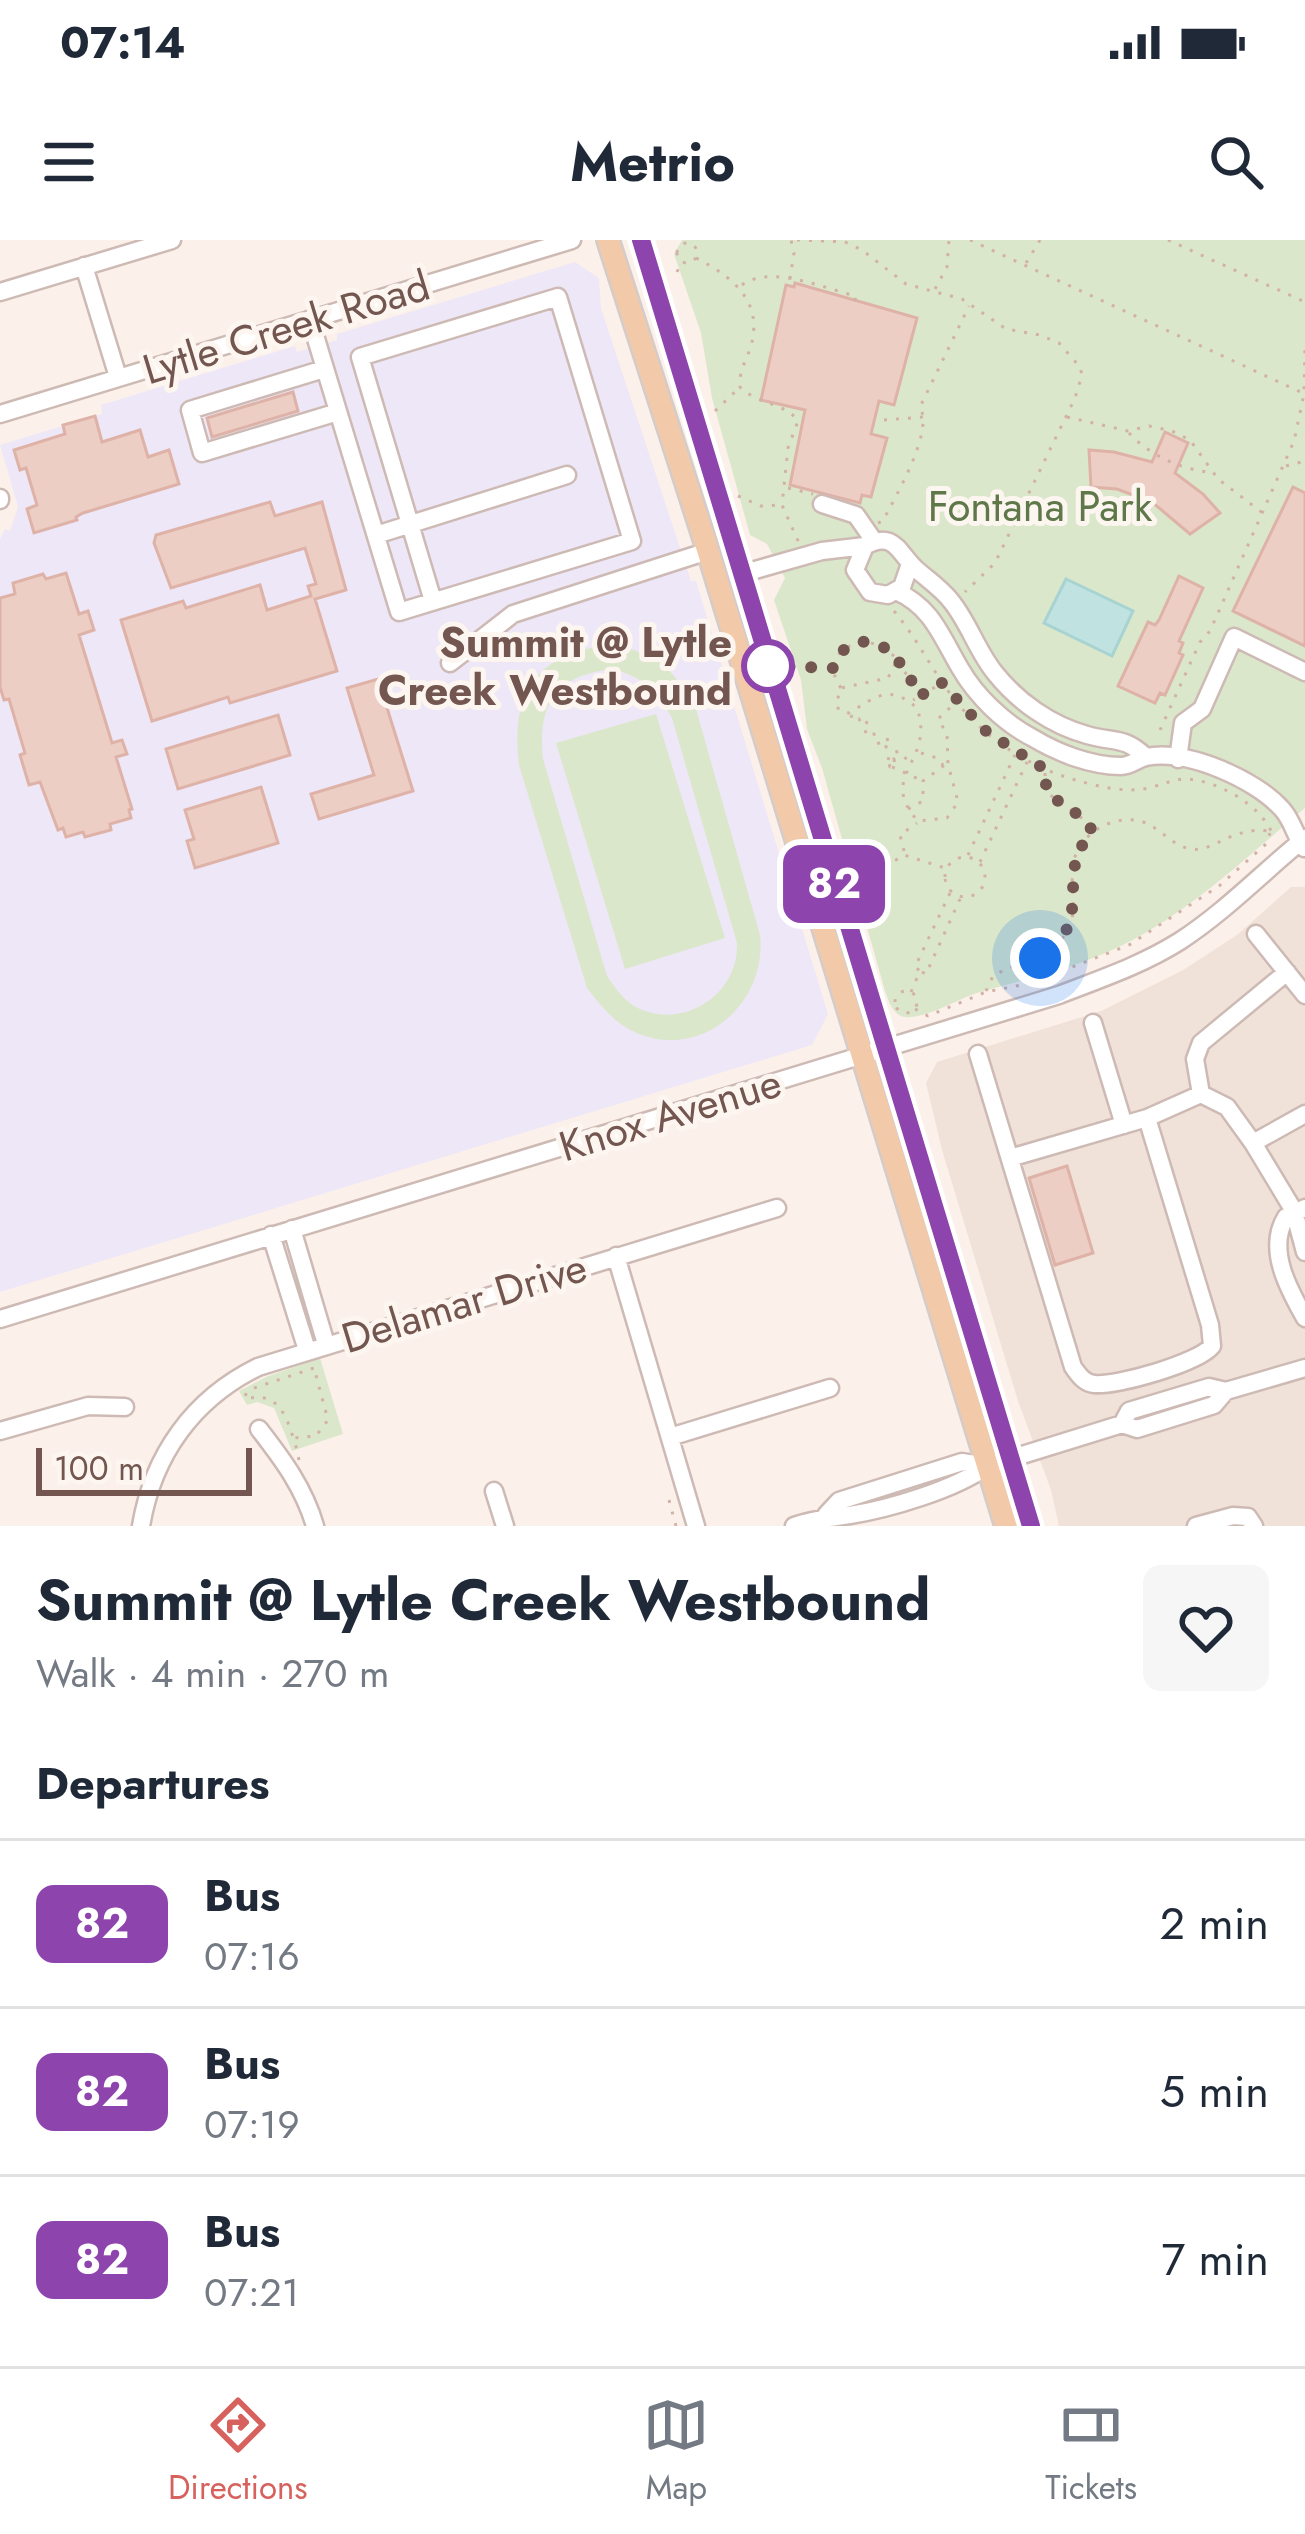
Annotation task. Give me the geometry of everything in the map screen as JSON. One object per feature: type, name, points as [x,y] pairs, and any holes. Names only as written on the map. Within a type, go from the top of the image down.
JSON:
[{"type":"main road","points":[[608,240],[1006,1526]]},
{"type":"main road","points":[[641,240],[1031,1526]]},
{"type":"street","points":[[0,292],[172,240]]},
{"type":"street","name":"Lytle Creek Road","points":[[0,414],[572,240]]},
{"type":"street","points":[[84,266],[118,377]]},
{"type":"street","points":[[310,319],[399,612],[632,542],[558,297],[360,357],[433,601]]},
{"type":"street","points":[[324,369],[190,410],[202,453],[338,412]]},
{"type":"street","points":[[376,535],[567,475]]},
{"type":"street","points":[[821,504],[856,514],[870,543]]},
{"type":"street","points":[[741,574],[804,549],[894,542],[910,564],[950,599],[988,664],[1023,702],[1063,726],[1128,740],[1146,757]]},
{"type":"street","points":[[855,570],[870,543]]},
{"type":"street","points":[[804,549],[855,570],[870,592],[926,611],[983,699],[1031,737],[1098,763],[1126,767],[1146,757],[1221,769],[1251,783],[1301,835]]},
{"type":"street","points":[[450,663],[513,614],[708,551]]},
{"type":"street","points":[[592,554],[602,584]]},
{"type":"street","points":[[893,599],[907,580],[910,564]]},
{"type":"street","points":[[1178,759],[1183,723],[1202,709],[1234,637],[1305,672]]},
{"type":"street","name":"Knox Avenue","points":[[0,1319],[1059,995],[1136,965],[1220,912],[1301,835]]},
{"type":"street","points":[[1256,934],[1305,995]]},
{"type":"street","points":[[1202,1094],[1195,1059],[1201,1043],[1287,972]]},
{"type":"street","points":[[1093,1023],[1124,1125]]},
{"type":"street","points":[[978,1054],[1072,1367],[1093,1384],[1126,1380],[1202,1357],[1212,1346],[1213,1336],[1147,1118]]},
{"type":"street","points":[[1010,1158],[1147,1118],[1202,1094]]},
{"type":"street","points":[[1202,1094],[1227,1107],[1299,1210],[1305,1252]]},
{"type":"street","points":[[1253,1144],[1305,1114]]},
{"type":"street","name":"Delamar Drive","points":[[141,1526],[151,1481],[174,1438],[207,1399],[230,1381],[307,1350],[777,1208]]},
{"type":"street","points":[[1299,1210],[1281,1225],[1277,1239],[1296,1281],[1294,1304],[1305,1318]]},
{"type":"street","points":[[292,1228],[326,1344]]},
{"type":"street","points":[[272,1235],[307,1350]]},
{"type":"street","points":[[616,1256],[696,1526]]},
{"type":"street","points":[[794,1526],[826,1515],[847,1516],[885,1496],[970,1480],[987,1466],[1122,1424],[1129,1412],[1209,1387],[1226,1390],[1305,1368]]},
{"type":"street","points":[[670,1437],[830,1388]]},
{"type":"street","points":[[0,1431],[88,1406],[125,1407]]},
{"type":"street","points":[[259,1430],[288,1466],[315,1526]]},
{"type":"street","points":[[494,1491],[505,1526]]},
{"type":"street","points":[[1196,1526],[1233,1516],[1248,1517],[1254,1526]]},
{"type":"path","points":[[790,280],[794,240],[845,242],[905,284],[969,304],[1006,328],[1049,338],[1071,356],[1082,375],[995,563],[960,595]]},
{"type":"path","points":[[934,292],[947,267],[949,240]]},
{"type":"path","points":[[970,240],[1305,393]]},
{"type":"path","points":[[1025,265],[1040,240]]},
{"type":"path","points":[[1168,240],[1305,302]]},
{"type":"path","points":[[677,272],[682,261],[679,249],[691,242],[696,258]]},
{"type":"path","points":[[682,261],[696,258]]},
{"type":"path","points":[[696,258],[741,286],[753,319],[740,387]]},
{"type":"path","points":[[741,286],[764,274],[856,296],[854,300],[862,302]]},
{"type":"path","points":[[868,519],[884,521],[923,435],[926,417],[920,406],[969,304]]},
{"type":"path","points":[[1160,730],[1285,466],[1301,417],[1305,350]]},
{"type":"path","points":[[715,411],[740,387]]},
{"type":"path","points":[[740,387],[763,404],[793,412],[798,421],[788,448],[782,505],[804,549]]},
{"type":"path","points":[[1066,416],[1128,431],[1150,452],[1190,471],[1211,472]]},
{"type":"path","points":[[884,420],[926,417]]},
{"type":"path","points":[[1128,431],[1149,426],[1190,440],[1211,472],[1264,514]]},
{"type":"path","points":[[1285,466],[1305,461]]},
{"type":"path","points":[[735,494],[761,506],[782,505]]},
{"type":"path","points":[[893,599],[956,702],[1016,754],[1046,770],[1106,788],[1149,788],[1190,779],[1205,783],[1247,803],[1270,831],[1266,844],[1235,873],[1149,934],[1112,953],[1030,983],[986,992],[928,1016],[915,1009]]},
{"type":"path","points":[[918,821],[907,809],[902,790],[905,773],[920,752],[922,726],[917,708],[900,695],[880,693],[850,713],[839,710],[841,688],[833,668],[848,647],[865,641],[880,644],[897,660],[920,696]]},
{"type":"path","points":[[841,688],[888,678],[897,660]]},
{"type":"path","points":[[910,701],[942,683]]},
{"type":"path","points":[[904,855],[900,835],[918,821],[939,821],[954,810],[958,792],[946,765],[947,734],[938,718],[956,702]]},
{"type":"path","points":[[850,713],[853,721],[865,723],[868,736],[874,734],[877,744],[897,736]]},
{"type":"path","points":[[884,741],[892,767],[922,781]]},
{"type":"path","points":[[888,757],[902,751],[911,764]]},
{"type":"path","points":[[920,752],[946,765]]},
{"type":"path","points":[[967,857],[1016,754]]},
{"type":"path","points":[[980,863],[967,857],[954,860],[946,869],[950,892],[973,896],[982,889],[985,878],[980,863],[1028,761]]},
{"type":"path","points":[[922,781],[946,765]]},
{"type":"path","points":[[1046,770],[1046,790],[1082,814],[1093,832]]},
{"type":"path","points":[[907,809],[923,801],[922,781]]},
{"type":"path","points":[[988,811],[1001,818]]},
{"type":"path","points":[[986,992],[993,976],[1040,958],[1067,932],[1075,906],[1073,866],[1093,832],[1132,819],[1155,826],[1181,846],[1197,849],[1235,832],[1270,831]]},
{"type":"path","points":[[850,873],[873,874],[904,855],[946,869]]},
{"type":"path","points":[[950,892],[915,967],[926,974],[961,897]]},
{"type":"path","points":[[929,938],[940,944]]},
{"type":"path","points":[[910,992],[920,971]]},
{"type":"path","points":[[910,992],[898,994],[895,1005],[905,1013],[915,1009]]},
{"type":"path","points":[[910,992],[915,1009]]},
{"type":"path","points":[[288,1466],[302,1458],[294,1438],[284,1410],[261,1396],[245,1399],[243,1394],[314,1368],[328,1420],[316,1436],[294,1438]]},
{"type":"shaded area","points":[[575,262],[599,278],[601,308],[691,581],[696,581],[828,1014],[812,1045],[0,1292],[0,539],[5,529],[10,531],[18,507],[0,445],[102,414],[101,405],[295,346],[297,352],[337,340],[337,334]]},
{"type":"shaded area","points":[[1291,887],[1305,887],[1305,1526],[1059,1526],[942,1150],[926,1083],[937,1062],[1101,1011],[1183,970],[1237,935]]},
{"type":"green space","name":"Fontana Park","points":[[682,240],[1305,240],[1305,808],[1163,922],[1110,951],[926,1014],[906,1017],[896,1013],[885,991],[807,729],[801,680],[774,600],[785,578],[767,544],[750,535],[712,398],[701,333],[674,254]]},
{"type":"green space","points":[[615,644],[654,659],[680,683],[696,709],[760,935],[752,985],[722,1023],[701,1035],[652,1038],[627,1028],[587,988],[519,765],[517,738],[525,695],[549,666],[589,648]],"holes":[[[613,669],[648,686],[672,718],[737,943],[735,961],[720,990],[708,1002],[677,1014],[636,1007],[607,976],[543,759],[543,723],[554,696],[593,672]]]},
{"type":"green space","points":[[656,714],[725,938],[625,969],[556,743]]},
{"type":"green space","points":[[320,1358],[343,1434],[292,1451],[274,1408],[257,1402],[247,1405],[239,1391]]},
{"type":"water","points":[[1066,579],[1133,611],[1112,656],[1044,623]]},
{"type":"building","points":[[795,283],[917,318],[894,405],[879,401],[871,434],[887,438],[871,497],[862,495],[860,503],[790,485],[805,410],[761,400],[786,285],[794,287]]},
{"type":"building","points":[[293,392],[298,411],[212,437],[207,418]]},
{"type":"building","points":[[95,416],[102,442],[140,430],[148,457],[169,450],[179,484],[34,533],[27,509],[37,505],[26,468],[20,470],[14,450],[65,434],[63,425]]},
{"type":"building","points":[[1165,432],[1188,443],[1175,473],[1220,513],[1190,534],[1152,502],[1117,489],[1091,487],[1089,450],[1152,462]]},
{"type":"building","points":[[1293,487],[1305,493],[1305,646],[1233,611]]},
{"type":"building","points":[[270,502],[275,516],[322,502],[346,590],[315,599],[337,671],[152,721],[121,620],[183,601],[186,608],[260,585],[267,610],[311,596],[308,586],[316,584],[305,548],[171,588],[154,543],[156,535]]},
{"type":"building","points":[[66,573],[79,614],[88,611],[94,630],[79,635],[112,743],[122,740],[127,754],[116,757],[132,809],[131,818],[110,824],[111,830],[85,837],[83,832],[66,837],[63,828],[58,830],[40,782],[29,785],[20,755],[25,753],[9,699],[4,700],[0,687],[0,598],[15,594],[13,583]]},
{"type":"building","points":[[1179,576],[1203,588],[1179,641],[1183,655],[1165,695],[1160,693],[1155,703],[1118,686],[1148,622],[1155,625],[1159,620]]},
{"type":"building","points":[[378,679],[413,791],[319,819],[311,794],[374,775],[347,688]]},
{"type":"building","points":[[278,715],[290,755],[178,789],[166,749]]},
{"type":"building","points":[[261,787],[278,843],[195,868],[187,841],[194,839],[185,810]]},
{"type":"building","points":[[1067,1166],[1093,1253],[1055,1265],[1029,1178]]},
{"type":"bus line","name":"82","points":[[641,240],[1031,1526]]},
{"type":"place","name":"Summit @ Lytle Creek Westbound","points":[[768,666]]},
{"type":"route","points":[[768,666],[833,668],[840,652],[848,647],[865,641],[880,644],[905,669],[920,696],[942,683],[1003,746],[1046,770],[1046,790],[1082,814],[1093,832],[1073,866],[1073,920],[1060,942],[1040,958]]}]
